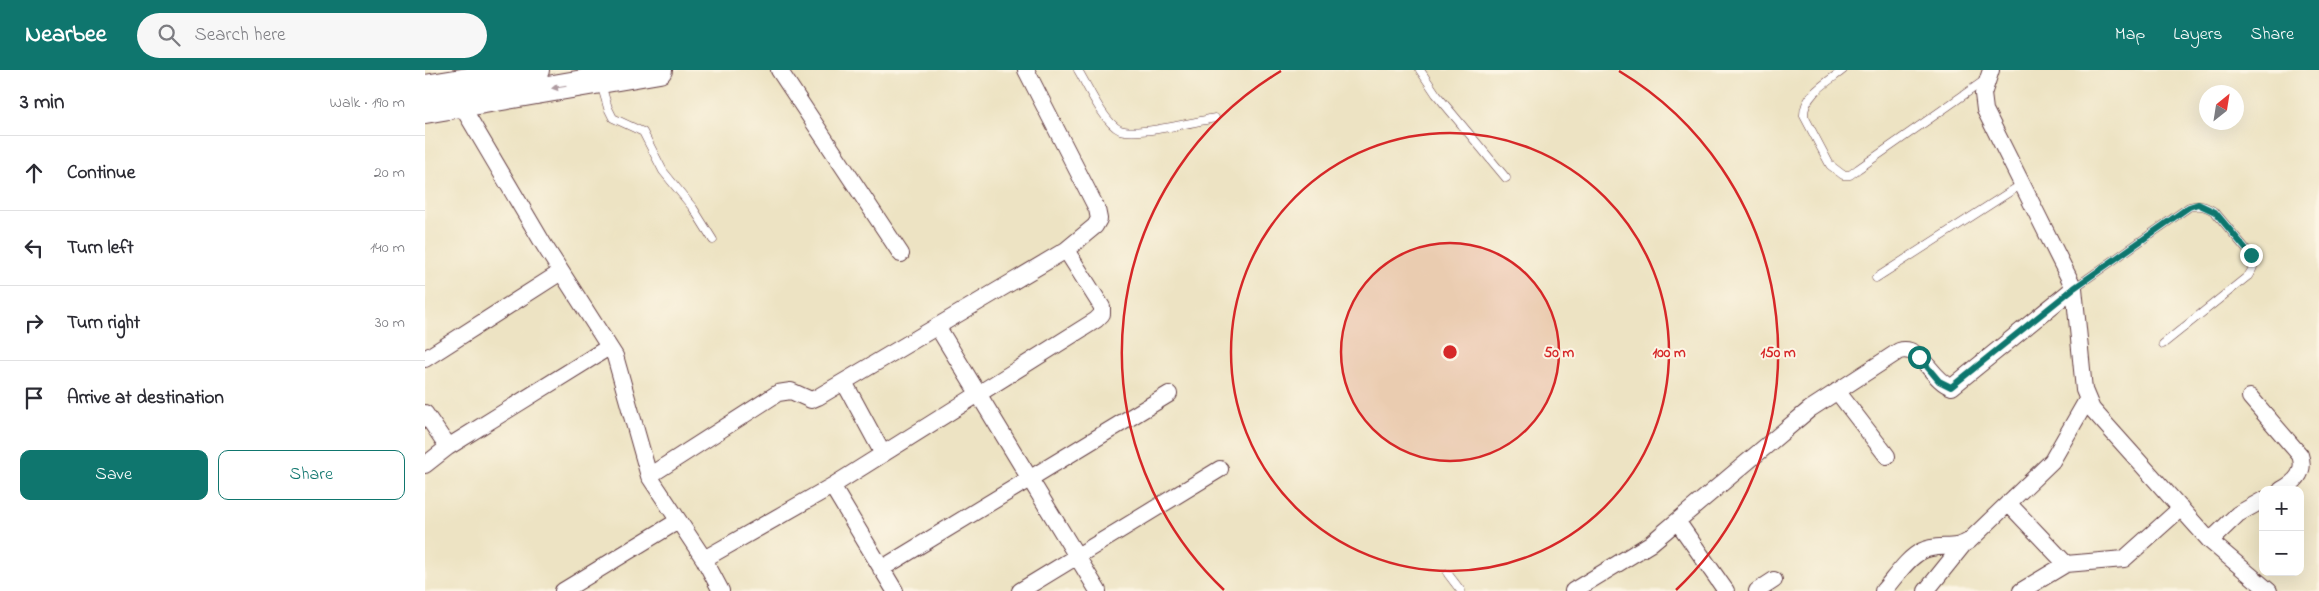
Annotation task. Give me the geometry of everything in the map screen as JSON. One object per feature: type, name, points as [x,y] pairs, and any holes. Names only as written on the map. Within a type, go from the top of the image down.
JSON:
[{"type":"highway","points":[[425,88],[536,70]]},
{"type":"highway","points":[[425,110],[659,70]]},
{"type":"street","points":[[779,70],[901,254]]},
{"type":"street","points":[[649,476],[778,393],[791,391],[811,400],[1066,250],[1095,226],[1099,219],[1089,192],[1026,70]]},
{"type":"street","points":[[1989,74],[1983,94],[1985,110],[2074,288],[2084,390],[2087,400],[2092,409],[2210,541],[2269,591]]},
{"type":"street","points":[[460,104],[561,272],[615,356],[649,476],[677,521],[704,559],[721,591]]},
{"type":"street","points":[[704,559],[832,486],[1097,320],[1102,314],[1102,307],[1066,250]]},
{"type":"street","points":[[425,359],[561,272]]},
{"type":"street","points":[[1573,591],[1643,548],[1810,409],[1905,349],[1914,351],[1939,381],[1951,387],[2074,288]]},
{"type":"street","points":[[937,326],[1098,591]]},
{"type":"street","points":[[425,465],[448,447],[609,347]]},
{"type":"street","points":[[843,382],[883,454]]},
{"type":"street","points":[[1837,391],[1887,456]]},
{"type":"street","points":[[881,569],[1169,394]]},
{"type":"street","points":[[2250,397],[2300,455],[2303,465],[2299,475],[2288,486]]},
{"type":"street","points":[[1926,591],[1963,545],[2052,461],[2087,400]]},
{"type":"street","points":[[425,413],[448,447]]},
{"type":"street","points":[[1020,591],[1220,469]]},
{"type":"street","points":[[832,486],[895,591]]},
{"type":"street","points":[[2210,541],[2238,514],[2259,502]]},
{"type":"street","points":[[2008,503],[2067,564]]},
{"type":"street","points":[[2021,591],[2067,564],[2124,559],[2181,508]]},
{"type":"street","points":[[563,591],[677,521]]},
{"type":"street","points":[[1677,521],[1725,591]]},
{"type":"street","points":[[1883,591],[1915,556],[1922,551],[1963,545]]},
{"type":"street","points":[[1757,591],[1774,580]]},
{"type":"lane","points":[[1078,70],[1106,118],[1119,130],[1135,132],[1215,118]]},
{"type":"lane","points":[[1420,70],[1435,94],[1506,178]]},
{"type":"lane","points":[[1843,70],[1811,96],[1805,103],[1804,110],[1804,116],[1830,165],[1843,175],[1850,175],[1858,170],[1989,74]]},
{"type":"lane","points":[[600,80],[613,118],[643,132],[663,171],[693,208],[713,240]]},
{"type":"lane","points":[[1876,278],[2022,184]]},
{"type":"lane","points":[[2074,288],[2189,207],[2198,204],[2215,212],[2251,255],[2255,262],[2253,270],[2163,344]]},
{"type":"lane","points":[[1448,574],[1461,591]]},
{"type":"route","points":[[1919,357],[1939,381],[1951,387],[2074,288],[2189,207],[2198,204],[2215,212],[2251,255]]}]
